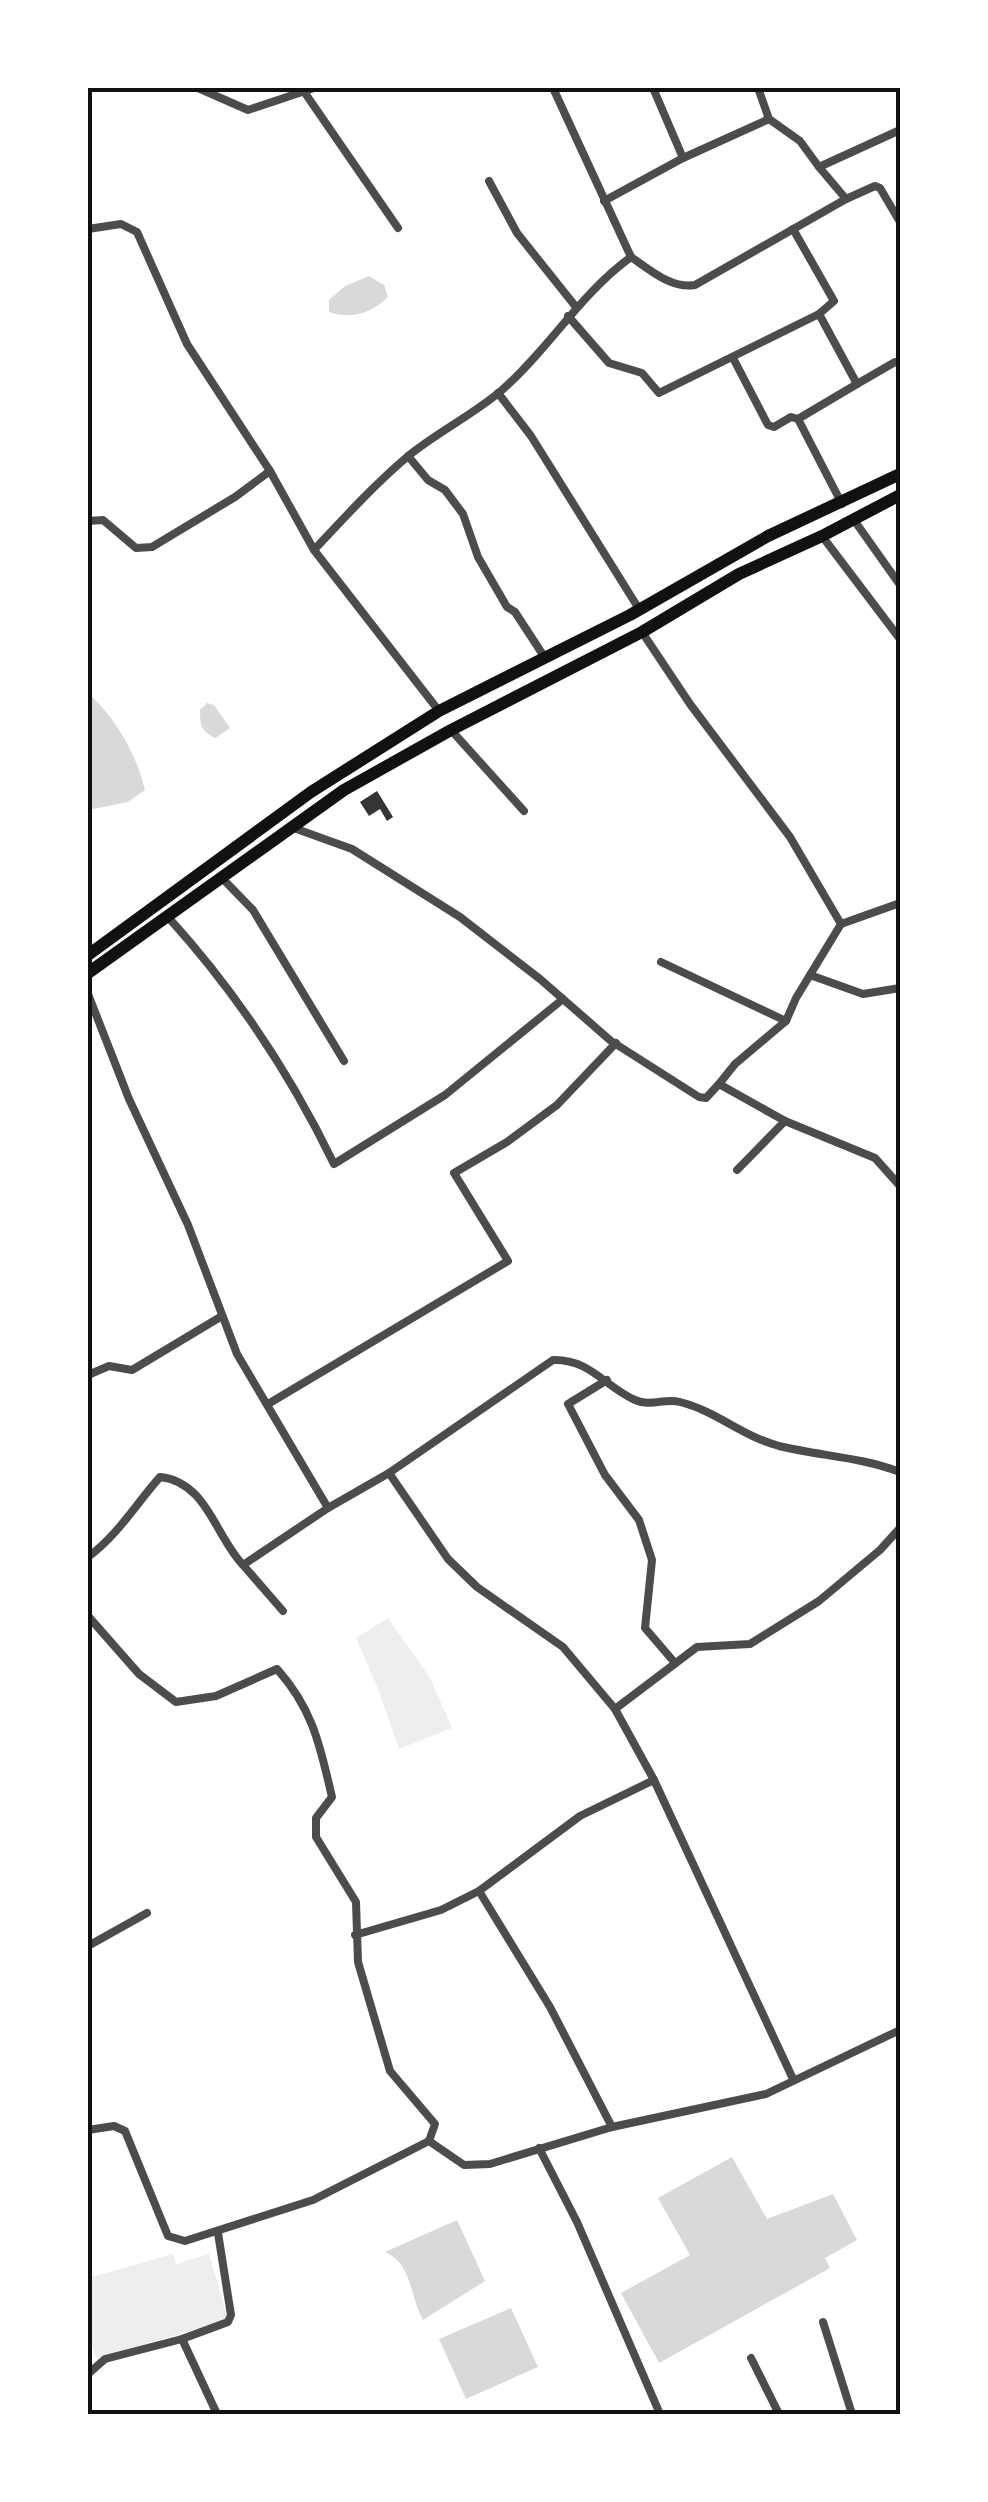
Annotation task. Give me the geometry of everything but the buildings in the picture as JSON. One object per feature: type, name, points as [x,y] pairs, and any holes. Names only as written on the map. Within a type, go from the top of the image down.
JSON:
[{"type":"highway","points":[[89,950],[310,792],[439,711],[639,609],[768,536],[900,474]]},
{"type":"highway","points":[[88,973],[344,790],[642,632],[739,574],[900,495]]},
{"type":"highway","points":[[654,600],[666,618]]},
{"type":"highway","points":[[240,842],[249,857]]},
{"type":"street","points":[[198,88],[248,110],[314,88]]},
{"type":"street","points":[[553,88],[631,257],[668,281],[696,286],[875,186],[900,222]]},
{"type":"street","points":[[653,88],[683,158]]},
{"type":"street","points":[[758,88],[768,118],[800,140],[846,199]]},
{"type":"street","points":[[304,93],[398,228]]},
{"type":"street","points":[[604,201],[768,118]]},
{"type":"street","points":[[819,167],[900,130]]},
{"type":"street","points":[[489,180],[518,233],[576,307]]},
{"type":"street","points":[[88,228],[122,224],[137,232],[187,344],[270,471],[314,550],[439,711]]},
{"type":"street","points":[[568,316],[609,363],[640,372],[657,393],[819,314],[834,302],[792,230]]},
{"type":"street","points":[[314,550],[408,456],[498,393],[540,354],[576,307],[631,257]]},
{"type":"street","points":[[819,314],[858,384]]},
{"type":"street","points":[[733,358],[768,425],[774,427],[791,417],[798,419],[895,362],[900,363]]},
{"type":"street","points":[[498,393],[561,483],[639,609]]},
{"type":"street","points":[[798,419],[842,504]]},
{"type":"street","points":[[408,456],[428,480],[445,490],[463,514],[507,607],[515,612],[545,658]]},
{"type":"street","points":[[88,521],[103,520],[136,548],[152,548],[270,471]]},
{"type":"street","points":[[854,520],[900,586]]},
{"type":"street","points":[[822,536],[900,639]]},
{"type":"street","points":[[642,632],[690,704],[790,837],[841,924]]},
{"type":"street","points":[[451,730],[524,812]]},
{"type":"street","points":[[291,826],[352,849],[445,908],[616,1043],[706,1098],[735,1064],[786,1021],[841,924],[900,903]]},
{"type":"street","points":[[222,877],[253,910],[344,1061]]},
{"type":"street","points":[[168,917],[216,970],[251,1019],[306,1107],[334,1164],[445,1095],[563,998]]},
{"type":"street","points":[[661,962],[786,1021]]},
{"type":"street","points":[[810,975],[863,994],[900,988]]},
{"type":"street","points":[[88,994],[129,1099],[188,1226],[237,1354],[328,1508]]},
{"type":"street","points":[[268,1404],[508,1260],[454,1173],[558,1105],[616,1043]]},
{"type":"street","points":[[719,1084],[785,1120],[874,1158],[900,1186]]},
{"type":"street","points":[[737,1170],[785,1120]]},
{"type":"street","points":[[88,1375],[108,1366],[132,1370],[222,1316]]},
{"type":"street","points":[[243,1565],[389,1473],[554,1360],[579,1364],[636,1400],[653,1404],[682,1402],[705,1410],[743,1434],[780,1446],[871,1460],[900,1472]]},
{"type":"street","points":[[607,1380],[568,1404],[604,1476],[640,1520],[652,1560],[645,1628],[675,1663]]},
{"type":"street","points":[[389,1473],[448,1558],[477,1588],[564,1647],[615,1709],[654,1780],[794,2078]]},
{"type":"street","points":[[88,1557],[119,1531],[160,1478],[176,1479],[193,1490],[243,1565],[283,1610]]},
{"type":"street","points":[[615,1709],[696,1647],[750,1644],[819,1601],[900,1528]]},
{"type":"street","points":[[88,1616],[139,1674],[176,1702],[216,1696],[277,1669],[300,1695],[324,1758],[332,1798],[316,1818],[316,1837],[356,1902],[358,1962],[390,2071],[435,2124],[429,2141],[313,2200],[185,2241],[168,2236],[125,2130],[114,2126],[88,2130]]},
{"type":"street","points":[[355,1935],[440,1910],[479,1891],[580,1816],[654,1780]]},
{"type":"street","points":[[479,1891],[550,2006],[612,2127]]},
{"type":"street","points":[[88,1946],[148,1912]]},
{"type":"street","points":[[429,2141],[464,2165],[490,2164],[612,2127],[766,2094],[900,2030]]},
{"type":"street","points":[[539,2148],[577,2222],[660,2414]]},
{"type":"street","points":[[88,2374],[105,2359],[228,2322],[231,2315],[218,2233]]},
{"type":"street","points":[[823,2322],[852,2414]]},
{"type":"street","points":[[182,2338],[218,2414]]},
{"type":"street","points":[[751,2358],[779,2414]]},
{"type":"shaded area","points":[[369,276],[384,285],[388,297],[361,314],[329,312],[329,300],[345,286]]},
{"type":"shaded area","points":[[88,697],[125,739],[145,790],[128,802],[88,810]]},
{"type":"shaded area","points":[[207,703],[214,705],[230,728],[215,738],[201,724],[200,710]]},
{"type":"shaded area","points":[[388,1618],[430,1678],[452,1728],[399,1749],[356,1638]]},
{"type":"shaded area","points":[[732,2157],[767,2219],[833,2194],[857,2240],[825,2258],[830,2268],[659,2363],[621,2293],[690,2255],[658,2198]]},
{"type":"shaded area","points":[[457,2220],[485,2281],[423,2320],[405,2272],[385,2252]]},
{"type":"shaded area","points":[[173,2254],[176,2264],[209,2254],[228,2320],[96,2358],[88,2329],[88,2278]]},
{"type":"shaded area","points":[[511,2308],[538,2367],[466,2399],[439,2339]]}]
